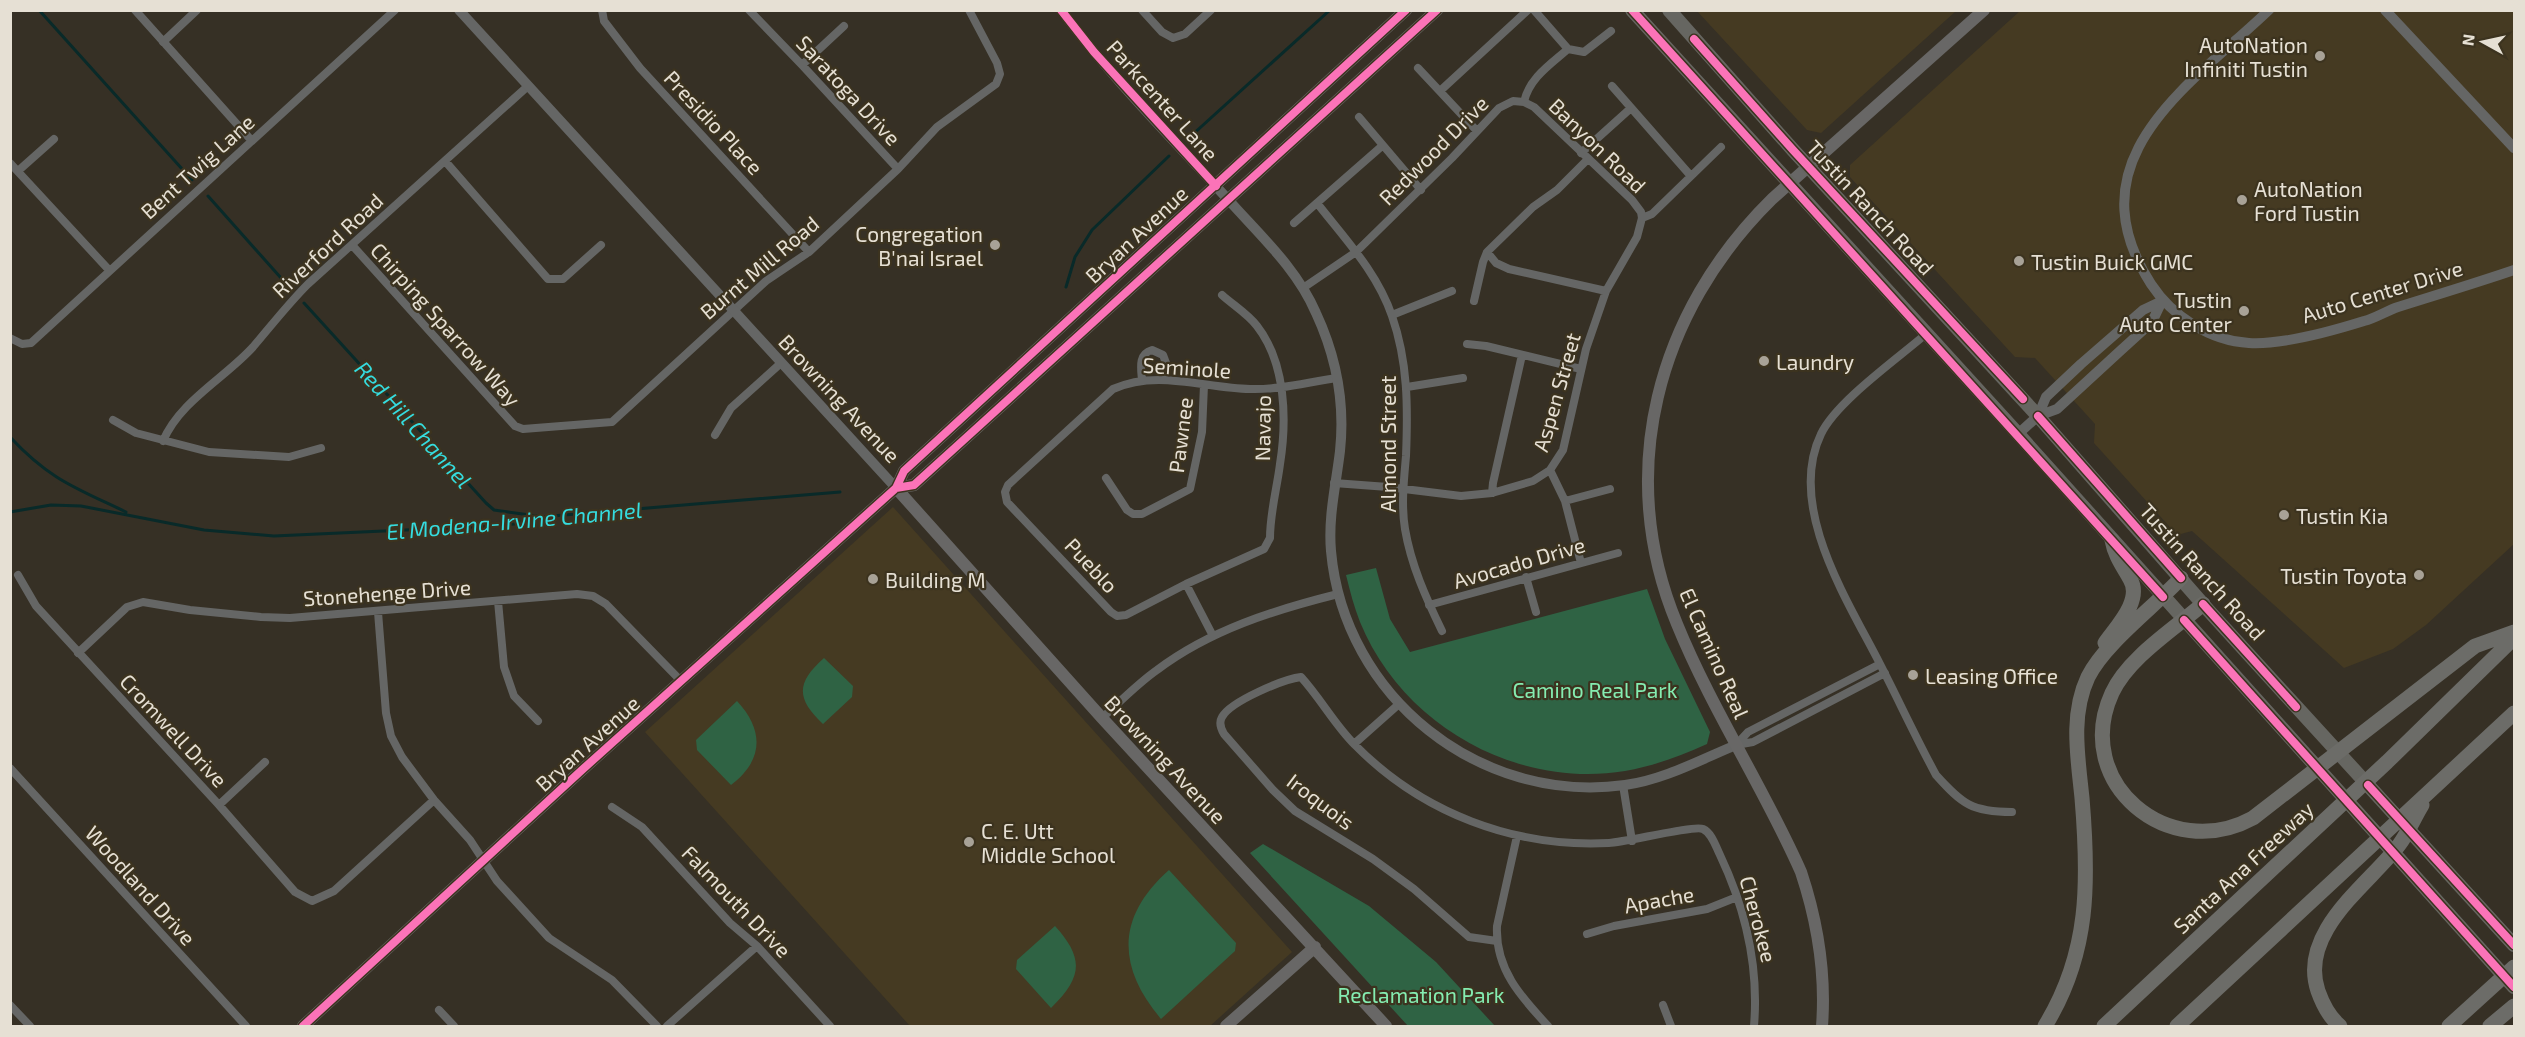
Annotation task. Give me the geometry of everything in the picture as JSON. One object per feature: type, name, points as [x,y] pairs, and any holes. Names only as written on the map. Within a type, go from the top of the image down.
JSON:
[{"type":"highway","points":[[2045,1026],[2068,983],[2083,930],[2086,865],[2077,733],[2079,706],[2093,659],[2125,615],[2132,599],[2132,581],[2115,556],[2112,540]]},
{"type":"highway","points":[[2088,678],[2110,647],[2181,578]]},
{"type":"highway","points":[[2203,604],[2134,663],[2117,683],[2105,718],[2104,752],[2114,780],[2127,799],[2141,812],[2170,827],[2200,833],[2224,830],[2253,818],[2475,646],[2514,632]]},
{"type":"highway","name":"Santa Ana Freeway","points":[[2104,1026],[2378,770],[2514,638]]},
{"type":"highway","points":[[2177,1026],[2514,713]]},
{"type":"highway","points":[[2340,1026],[2323,1006],[2317,987],[2315,972],[2319,949],[2328,926],[2346,902],[2400,844],[2427,794]]},
{"type":"highway","points":[[2449,1026],[2511,977]]},
{"type":"highway","points":[[2490,1026],[2514,1006]]},
{"type":"main road","name":"Bryan Avenue","points":[[303,1026],[896,488],[904,471],[1406,10]]},
{"type":"main road","name":"Bryan Avenue","points":[[896,488],[914,485],[1437,10]]},
{"type":"main road","points":[[1632,10],[2018,434],[2184,621],[2434,896],[2511,977]]},
{"type":"main road","name":"Tustin Ranch Road","points":[[1669,10],[1809,167],[2038,416],[2296,707],[2514,945]]},
{"type":"main road","name":"El Camino Real","points":[[1822,1026],[1823,995],[1820,949],[1809,896],[1791,851],[1686,645],[1660,574],[1649,502],[1652,428],[1663,375],[1689,308],[1706,280],[1743,230],[1789,184],[1983,10]]},
{"type":"main road","name":"Browning Avenue","points":[[896,488],[1102,718],[1386,1026]]},
{"type":"main road","points":[[1226,1026],[1315,947]]},
{"type":"street","points":[[135,10],[252,141]]},
{"type":"street","points":[[163,42],[197,10]]},
{"type":"street","name":"Bent Twig Lane","points":[[10,338],[22,344],[31,343],[395,10]]},
{"type":"street","name":"Browning Avenue","points":[[459,10],[896,488]]},
{"type":"street","name":"Saratoga Drive","points":[[749,10],[898,169]]},
{"type":"street","name":"Burnt Mill Road","points":[[514,426],[524,429],[612,422],[766,280],[810,252],[898,169],[937,127],[996,84],[1000,74],[998,63],[969,10]]},
{"type":"street","name":"Parkcenter Lane","points":[[1061,10],[1094,52],[1287,264],[1303,288],[1323,327],[1337,378],[1341,426],[1340,454],[1331,507],[1331,549],[1338,594],[1351,630],[1365,658],[1399,704],[1419,724],[1449,747],[1498,771],[1558,786],[1623,785],[1663,775],[1736,745],[1753,742],[1885,673]]},
{"type":"street","points":[[1142,10],[1162,32],[1173,38],[1185,34],[1211,10]]},
{"type":"street","points":[[1440,91],[1528,10]]},
{"type":"street","points":[[1534,10],[1568,49],[1584,52],[1611,31]]},
{"type":"street","name":"Auto Center Drive","points":[[2270,10],[2165,107],[2147,131],[2136,151],[2126,191],[2125,216],[2128,235],[2139,264],[2162,301],[2208,333],[2247,343],[2280,341],[2366,321],[2395,308],[2514,270]]},
{"type":"street","points":[[2385,10],[2514,148]]},
{"type":"street","name":"Presidio Place","points":[[602,11],[604,21],[640,68],[810,252]]},
{"type":"street","points":[[802,65],[844,26]]},
{"type":"street","points":[[1524,102],[1526,92],[1535,78],[1568,49]]},
{"type":"street","points":[[1418,68],[1477,131]]},
{"type":"street","name":"Riverford Road","points":[[163,441],[168,429],[179,415],[252,348],[291,301],[528,86]]},
{"type":"street","points":[[1612,86],[1690,175]]},
{"type":"street","name":"Redwood Drive","points":[[1303,288],[1356,252],[1505,104],[1513,101],[1524,102]]},
{"type":"street","name":"Banyon Road","points":[[1524,102],[1534,107],[1632,200],[1641,212],[1642,218]]},
{"type":"street","points":[[1581,153],[1631,108]]},
{"type":"street","points":[[1359,117],[1420,190]]},
{"type":"street","points":[[18,171],[54,139]]},
{"type":"street","points":[[1294,223],[1382,146]]},
{"type":"street","points":[[1642,218],[1652,214],[1721,147]]},
{"type":"street","points":[[1474,301],[1487,252],[1533,207],[1557,190],[1588,159]]},
{"type":"street","points":[[445,161],[548,279],[563,279],[601,245]]},
{"type":"street","points":[[10,163],[109,270]]},
{"type":"street","name":"Almond Street","points":[[1317,203],[1374,275],[1392,315],[1403,354],[1407,387],[1405,530],[1420,587],[1442,631]]},
{"type":"street","name":"Aspen Street","points":[[1334,483],[1405,488],[1461,496],[1492,493],[1533,481],[1550,470],[1563,450],[1581,369],[1606,291],[1637,237],[1642,218]]},
{"type":"street","name":"Chirping Sparrow Way","points":[[352,245],[514,426]]},
{"type":"street","points":[[1487,252],[1496,263],[1509,269],[1606,291]]},
{"type":"street","points":[[1392,315],[1452,291]]},
{"type":"street","name":"Navajo","points":[[1222,296],[1252,320],[1261,332],[1270,347],[1281,387],[1284,423],[1282,452],[1268,545]]},
{"type":"street","points":[[2038,416],[2046,397],[2081,364],[2143,310],[2162,301]]},
{"type":"street","points":[[2018,434],[2038,416],[2057,409],[2152,322],[2162,301]]},
{"type":"street","points":[[1926,334],[1836,410],[1821,434],[1812,462],[1810,488],[1823,545],[1834,575],[1936,775],[1956,797],[1987,812],[2012,812]]},
{"type":"street","points":[[1467,344],[1486,346],[1581,369]]},
{"type":"street","points":[[1142,380],[1142,357],[1146,352],[1152,350],[1163,355],[1166,363],[1164,380]]},
{"type":"street","points":[[1492,493],[1522,355]]},
{"type":"street","points":[[715,435],[731,408],[781,363]]},
{"type":"street","name":"Seminole","points":[[1005,492],[1008,484],[1113,389],[1129,382],[1164,380],[1250,389],[1281,387],[1337,378]]},
{"type":"street","points":[[1407,387],[1463,378]]},
{"type":"street","name":"Pawnee","points":[[1106,478],[1127,510],[1133,514],[1142,514],[1190,489],[1202,432],[1204,384]]},
{"type":"street","points":[[113,420],[136,433],[209,452],[289,457],[321,448]]},
{"type":"street","points":[[1550,470],[1565,501],[1581,563]]},
{"type":"street","points":[[1565,501],[1610,489]]},
{"type":"street","name":"Pueblo","points":[[1005,492],[1007,502],[1117,616],[1126,615],[1186,584],[1264,549],[1268,545]]},
{"type":"street","name":"Avocado Drive","points":[[1429,605],[1618,553]]},
{"type":"street","name":"Cromwell Drive","points":[[18,575],[36,606],[219,805],[295,892],[312,901],[334,891],[434,800]]},
{"type":"street","points":[[1526,577],[1536,612]]},
{"type":"street","points":[[1186,584],[1213,636]]},
{"type":"street","name":"Stonehenge Drive","points":[[78,653],[127,607],[143,602],[190,610],[261,617],[378,612],[577,594],[593,596],[606,604],[682,682]]},
{"type":"street","points":[[1102,718],[1157,670],[1213,636],[1261,616],[1338,594]]},
{"type":"street","points":[[498,601],[504,667],[514,696],[538,721]]},
{"type":"street","points":[[378,612],[386,712],[391,736],[402,758],[434,800],[470,840],[497,881],[549,938],[612,980],[657,1026]]},
{"type":"street","name":"Parkcenter Lane","points":[[1736,745],[1748,732],[1880,664]]},
{"type":"street","name":"Iroquois","points":[[1354,744],[1301,677],[1283,680],[1234,705],[1221,719],[1224,734],[1273,789],[1304,817],[1373,859],[1406,883],[1469,937],[1497,941]]},
{"type":"street","points":[[1399,704],[1354,744],[1393,778],[1419,796],[1471,821],[1517,836],[1559,842],[1594,844],[1632,841],[1623,785]]},
{"type":"street","points":[[219,805],[265,762]]},
{"type":"street","name":"Woodland Drive","points":[[10,768],[246,1026]]},
{"type":"street","name":"Falmouth Drive","points":[[612,807],[642,827],[730,923],[757,946],[830,1026]]},
{"type":"street","name":"Cherokee","points":[[1632,841],[1694,827],[1702,829],[1712,838],[1737,897],[1748,934],[1755,970],[1754,1026]]},
{"type":"street","points":[[1517,836],[1497,926],[1497,941],[1500,957],[1514,987],[1548,1026]]},
{"type":"street","name":"Apache","points":[[1587,934],[1614,926],[1707,909],[1737,897]]},
{"type":"street","points":[[667,1026],[757,946]]},
{"type":"street","points":[[10,1005],[30,1026]]},
{"type":"street","points":[[1663,1005],[1671,1026]]},
{"type":"street","points":[[439,1010],[454,1026]]},
{"type":"shaded area","points":[[1697,11],[1956,11],[1821,133],[1807,130]]},
{"type":"shaded area","name":"Tustin Auto Center","points":[[2020,11],[2514,11],[2514,544],[2426,625],[2393,649],[2344,668],[2192,531],[2177,535],[2094,443],[2095,424],[2035,358],[2015,357],[1850,177],[1850,165]]},
{"type":"shaded area","name":"C. E. Utt Middle School","points":[[893,507],[1292,952],[1210,1026],[910,1026],[645,732]]},
{"type":"green space","name":"Camino Real Park","points":[[1376,568],[1390,619],[1410,652],[1647,589],[1665,639],[1710,732],[1707,744],[1646,766],[1625,771],[1584,774],[1544,770],[1504,759],[1467,742],[1434,719],[1404,691],[1379,659],[1360,622],[1346,575]]},
{"type":"green space","points":[[824,658],[853,686],[852,697],[823,724],[808,706],[803,690],[809,675]]},
{"type":"green space","points":[[737,701],[752,723],[756,734],[756,744],[755,755],[750,765],[731,785],[697,750],[696,740]]},
{"type":"green space","name":"Reclamation Park","points":[[1263,844],[1369,906],[1436,962],[1495,1026],[1408,1026],[1250,853]]},
{"type":"green space","points":[[1169,870],[1236,943],[1235,951],[1161,1019],[1146,999],[1136,980],[1130,961],[1129,942],[1132,923],[1139,905],[1152,887]]},
{"type":"green space","points":[[1055,926],[1071,948],[1076,967],[1069,987],[1051,1008],[1016,969],[1017,960]]},
{"type":"waterway","name":"Red Hill Channel","points":[[39,10],[192,180]]},
{"type":"waterway","name":"El Modena-Irvine Channel","points":[[1191,136],[1330,10]]},
{"type":"waterway","name":"El Modena-Irvine Channel","points":[[1066,287],[1075,257],[1092,230],[1169,156]]},
{"type":"waterway","name":"Red Hill Channel","points":[[208,196],[289,287]]},
{"type":"waterway","name":"Red Hill Channel","points":[[304,303],[486,503],[494,510],[537,516]]},
{"type":"waterway","points":[[10,437],[24,452],[64,482],[126,512]]},
{"type":"waterway","name":"El Modena-Irvine Channel","points":[[10,512],[51,505],[81,506],[204,530],[274,536],[493,526],[514,524],[540,517],[840,492]]},
{"type":"cycle path","points":[[1061,10],[1094,52],[1216,186]]},
{"type":"cycle path","points":[[303,1026],[583,769],[896,488],[904,471],[1406,10]]},
{"type":"cycle path","points":[[896,488],[914,485],[1437,10]]},
{"type":"cycle path","points":[[1632,10],[2163,597]]},
{"type":"cycle path","points":[[1694,39],[1793,150],[2023,399]]},
{"type":"cycle path","points":[[2038,416],[2181,578]]},
{"type":"cycle path","points":[[2203,604],[2296,707]]},
{"type":"cycle path","points":[[2184,620],[2514,987]]},
{"type":"cycle path","points":[[2368,785],[2514,945]]},
{"type":"place","name":"AutoNation Infiniti Tustin","points":[[2320,56]]},
{"type":"place","name":"AutoNation Ford Tustin","points":[[2242,200]]},
{"type":"place","name":"Congregation B'nai Israel","points":[[995,245]]},
{"type":"place","name":"Tustin Buick GMC","points":[[2019,261]]},
{"type":"place","name":"Tustin Auto Center","points":[[2244,311]]},
{"type":"place","name":"Laundry","points":[[1764,361]]},
{"type":"place","name":"Tustin Kia","points":[[2284,515]]},
{"type":"place","name":"Tustin Toyota","points":[[2419,575]]},
{"type":"place","name":"Building M","points":[[873,579]]},
{"type":"place","name":"Leasing Office","points":[[1913,675]]},
{"type":"place","name":"C. E. Utt Middle School","points":[[969,842]]}]
